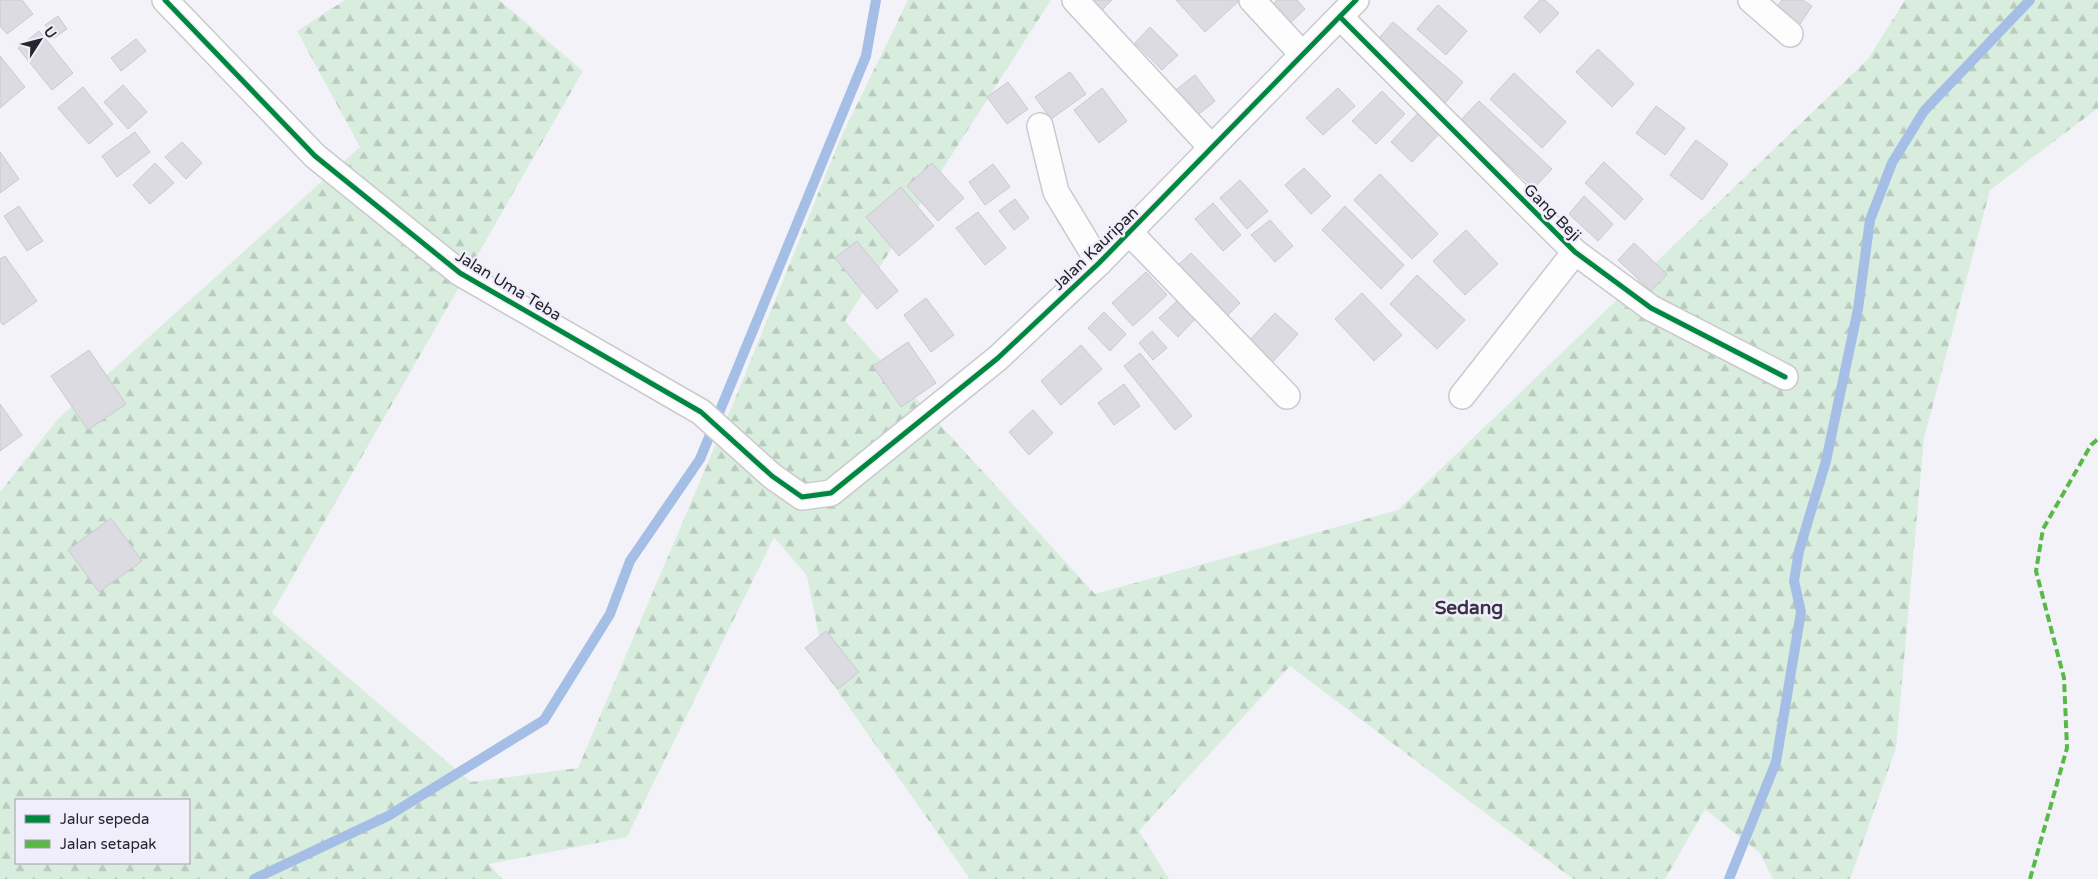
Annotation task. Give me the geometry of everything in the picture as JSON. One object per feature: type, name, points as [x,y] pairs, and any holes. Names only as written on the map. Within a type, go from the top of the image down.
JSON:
[{"type":"street","name":"Jalan Uma Teba","points":[[165,0],[315,156],[460,273],[701,412],[772,476],[802,497],[831,493]]},
{"type":"street","points":[[1075,0],[1212,147]]},
{"type":"street","points":[[1252,0],[1302,54]]},
{"type":"street","points":[[1752,0],[1790,34]]},
{"type":"street","name":"Jalan Kauripan","points":[[831,493],[998,358],[1130,233],[1302,54],[1348,9]]},
{"type":"street","name":"Gang Beji","points":[[1348,9],[1575,252],[1651,308],[1785,377]]},
{"type":"street","points":[[1040,126],[1056,192],[1099,263]]},
{"type":"street","points":[[1130,233],[1287,396]]},
{"type":"street","points":[[1462,396],[1575,252]]},
{"type":"green space","points":[[345,0],[499,0],[583,71],[272,613],[471,782],[578,768],[735,399],[841,137],[908,0],[1051,0],[845,321],[1095,594],[1398,510],[1868,59],[1905,0],[2098,0],[2098,108],[1990,190],[1924,438],[1896,748],[1850,879],[1773,879],[1760,853],[1705,809],[1665,879],[1573,879],[1290,666],[1139,831],[1169,879],[970,879],[827,676],[807,576],[774,537],[627,837],[489,864],[502,879],[0,879],[0,492],[58,419],[360,147],[297,31]]},
{"type":"building","points":[[0,0],[22,0],[33,14],[7,34],[0,26]]},
{"type":"building","points":[[1090,0],[1112,0],[1101,11]]},
{"type":"building","points":[[1176,0],[1240,0],[1205,32]]},
{"type":"building","points":[[1277,0],[1297,0],[1305,9],[1287,26],[1270,8]]},
{"type":"building","points":[[1540,0],[1545,0],[1559,13],[1540,33],[1524,17]]},
{"type":"building","points":[[1782,0],[1803,0],[1812,6],[1798,27],[1775,10]]},
{"type":"building","points":[[1438,5],[1467,31],[1446,55],[1417,29]]},
{"type":"building","points":[[58,16],[67,29],[54,38],[45,25]]},
{"type":"building","points":[[1393,22],[1463,82],[1445,103],[1375,43]]},
{"type":"building","points":[[1150,27],[1178,55],[1162,70],[1135,43]]},
{"type":"building","points":[[39,31],[73,73],[52,90],[18,48]]},
{"type":"building","points":[[136,39],[146,51],[121,71],[111,58]]},
{"type":"building","points":[[1598,49],[1634,84],[1612,107],[1576,72]]},
{"type":"building","points":[[0,56],[25,87],[0,108]]},
{"type":"building","points":[[1070,72],[1086,94],[1051,119],[1035,97]]},
{"type":"building","points":[[1514,73],[1566,122],[1542,148],[1490,99]]},
{"type":"building","points":[[1195,75],[1215,101],[1194,118],[1173,92]]},
{"type":"building","points":[[1008,82],[1028,109],[1007,124],[987,97]]},
{"type":"building","points":[[123,85],[147,112],[128,129],[104,102]]},
{"type":"building","points":[[83,87],[113,124],[89,144],[58,108]]},
{"type":"building","points":[[1102,88],[1127,121],[1099,143],[1074,110]]},
{"type":"building","points":[[1338,88],[1355,106],[1323,135],[1306,118]]},
{"type":"building","points":[[1382,91],[1405,114],[1376,144],[1352,121]]},
{"type":"building","points":[[1479,101],[1552,169],[1534,188],[1460,121]]},
{"type":"building","points":[[1656,106],[1685,128],[1665,155],[1636,133]]},
{"type":"building","points":[[1419,112],[1441,132],[1412,162],[1391,142]]},
{"type":"building","points":[[135,132],[150,152],[117,177],[102,156]]},
{"type":"building","points":[[1696,140],[1728,164],[1702,200],[1670,175]]},
{"type":"building","points":[[182,142],[202,163],[186,179],[165,157]]},
{"type":"building","points":[[0,152],[19,179],[0,193]]},
{"type":"building","points":[[1604,162],[1643,199],[1625,220],[1585,183]]},
{"type":"building","points":[[155,163],[174,183],[150,204],[133,185]]},
{"type":"building","points":[[932,163],[964,198],[938,221],[907,186]]},
{"type":"building","points":[[993,164],[1010,187],[985,205],[969,182]]},
{"type":"building","points":[[1304,168],[1331,196],[1311,214],[1285,185]]},
{"type":"building","points":[[1380,174],[1438,234],[1412,259],[1354,200]]},
{"type":"building","points":[[1240,180],[1268,211],[1247,229],[1220,198]]},
{"type":"building","points":[[901,187],[934,226],[899,256],[866,217]]},
{"type":"building","points":[[1584,196],[1613,224],[1598,241],[1569,214]]},
{"type":"building","points":[[1015,199],[1029,218],[1014,230],[999,211]]},
{"type":"building","points":[[1213,203],[1241,235],[1223,251],[1195,219]]},
{"type":"building","points":[[19,206],[43,241],[27,251],[4,216]]},
{"type":"building","points":[[1345,206],[1404,265],[1381,289],[1322,230]]},
{"type":"building","points":[[978,212],[1006,248],[985,265],[956,228]]},
{"type":"building","points":[[1270,220],[1293,246],[1275,262],[1251,235]]},
{"type":"building","points":[[1466,230],[1498,264],[1465,295],[1433,261]]},
{"type":"building","points":[[857,241],[898,291],[877,309],[835,258]]},
{"type":"building","points":[[1634,243],[1667,274],[1651,291],[1618,260]]},
{"type":"building","points":[[1191,253],[1240,303],[1222,321],[1173,270]]},
{"type":"building","points":[[5,256],[37,301],[3,325],[0,321],[0,259]]},
{"type":"building","points":[[1146,272],[1167,295],[1133,326],[1112,303]]},
{"type":"building","points":[[1417,275],[1465,320],[1437,349],[1390,304]]},
{"type":"building","points":[[1362,293],[1402,335],[1374,361],[1335,319]]},
{"type":"building","points":[[926,298],[954,335],[931,352],[904,315]]},
{"type":"building","points":[[1179,299],[1197,317],[1178,337],[1159,318]]},
{"type":"building","points":[[1104,312],[1126,334],[1110,351],[1088,328]]},
{"type":"building","points":[[1275,313],[1298,334],[1269,366],[1246,344]]},
{"type":"building","points":[[1152,331],[1167,348],[1153,360],[1139,343]]},
{"type":"building","points":[[908,342],[936,383],[901,407],[873,366]]},
{"type":"building","points":[[1081,345],[1102,369],[1061,405],[1041,381]]},
{"type":"building","points":[[89,350],[126,404],[88,430],[51,376]]},
{"type":"building","points":[[1140,353],[1192,416],[1175,430],[1124,366]]},
{"type":"building","points":[[1124,384],[1140,406],[1114,425],[1098,403]]},
{"type":"building","points":[[0,404],[22,435],[0,451]]},
{"type":"building","points":[[1033,410],[1053,433],[1029,455],[1009,432]]},
{"type":"building","points":[[111,518],[142,561],[99,592],[68,550]]},
{"type":"building","points":[[826,631],[859,672],[838,689],[805,648]]},
{"type":"waterway","points":[[254,879],[388,816],[544,720],[610,614],[630,561],[700,459],[866,56],[876,0]]},
{"type":"waterway","points":[[1729,879],[1776,762],[1801,612],[1794,581],[1799,551],[1826,461],[1858,309],[1870,220],[1892,163],[1924,111],[2030,0]]},
{"type":"marked path","points":[[2030,879],[2067,748],[2064,678],[2036,571],[2043,529],[2091,445],[2098,439]]},
{"type":"cycle path","points":[[165,0],[315,156],[460,273],[701,412],[772,476],[802,497],[831,493],[998,358],[1099,263],[1356,0]]},
{"type":"cycle path","points":[[1340,17],[1575,252],[1651,308],[1785,377]]},
{"type":"district","name":"Sedang","points":[[1469,607]]}]
